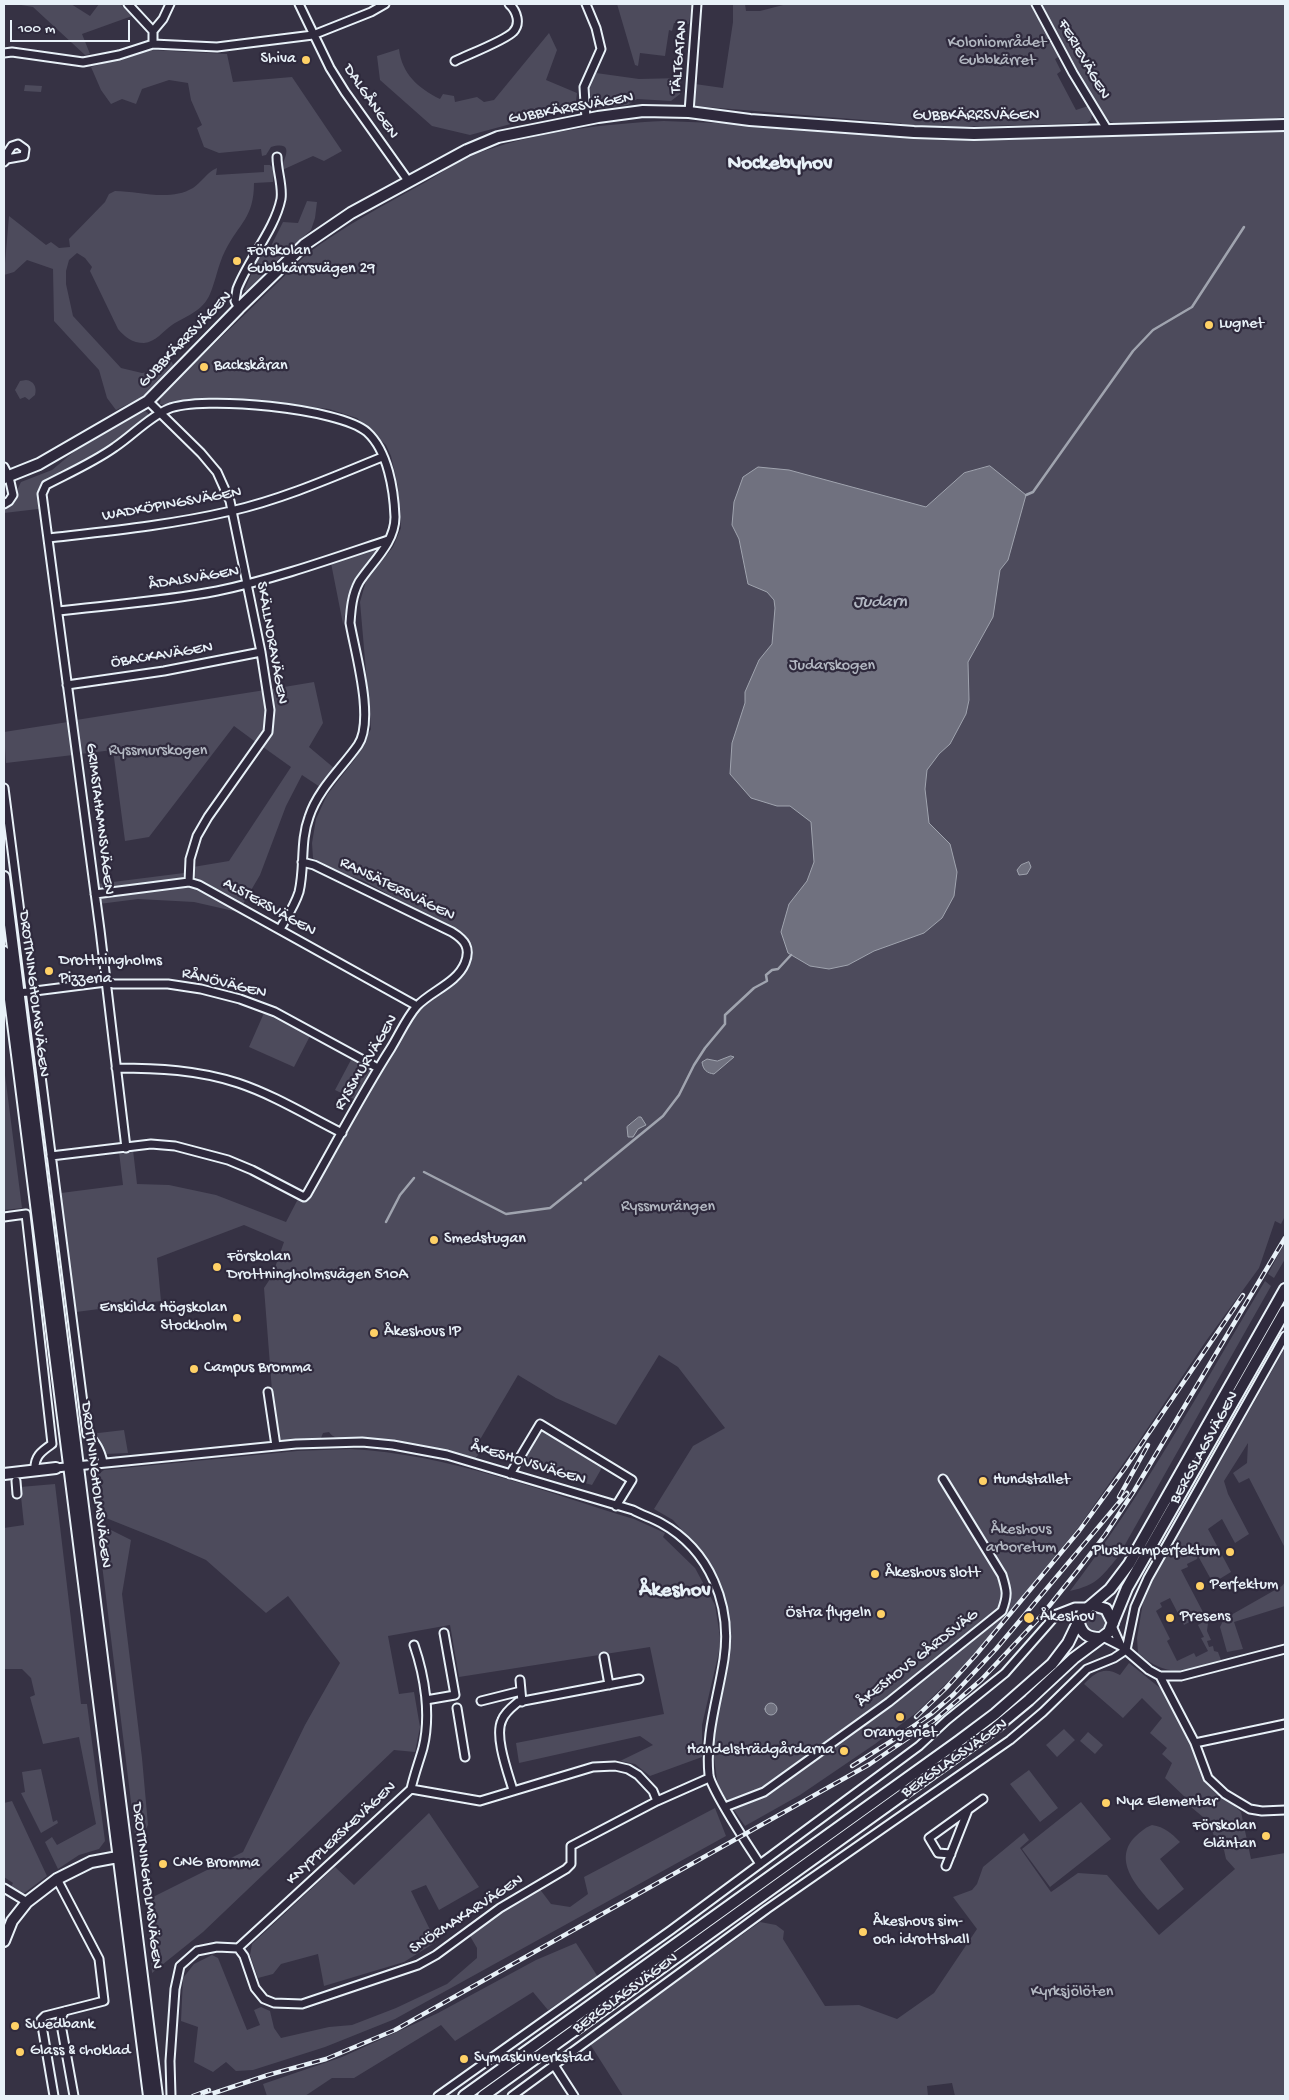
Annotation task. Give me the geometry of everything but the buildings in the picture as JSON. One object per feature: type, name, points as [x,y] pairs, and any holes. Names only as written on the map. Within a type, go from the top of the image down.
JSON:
[{"type":"main road","name":"GUBBKÄRRSVÄGEN","points":[[6,477],[47,460],[148,401],[304,245],[351,213],[467,150],[498,137],[586,119],[643,112],[689,112],[750,120],[914,132],[974,134],[1285,125]]},
{"type":"main road","name":"DROTTNINGHOLMSVÄGEN","points":[[4,877],[14,994],[73,1465],[123,1856],[157,2096]]},
{"type":"main road","name":"DROTTNINGHOLMSVÄGEN","points":[[4,952],[14,994]]},
{"type":"main road","name":"BERGSLAGSVÄGEN","points":[[464,2096],[995,1714],[1052,1664],[1068,1643],[1079,1621],[1090,1606],[1112,1588],[1129,1564],[1285,1289]]},
{"type":"main road","name":"BERGSLAGSVÄGEN","points":[[483,2096],[994,1729],[1029,1700],[1074,1658],[1101,1638],[1112,1625],[1128,1588],[1285,1311]]},
{"type":"main road","name":"ÅKESHOVSVÄGEN","points":[[4,1474],[56,1468]]},
{"type":"main road","points":[[1090,1606],[1106,1609],[1112,1625]]},
{"type":"main road","points":[[1079,1621],[1085,1634],[1092,1638],[1101,1638]]},
{"type":"main road","name":"DROTTNINGHOLMSVÄGEN","points":[[123,1856],[149,2096]]},
{"type":"main road","points":[[4,1941],[12,1921],[27,1902],[56,1879],[91,1862],[123,1856]]},
{"type":"street","points":[[128,4],[153,31]]},
{"type":"street","points":[[153,44],[153,31],[163,19],[170,4]]},
{"type":"street","name":"DALGÅNGEN","points":[[298,4],[344,92],[409,182]]},
{"type":"street","points":[[4,53],[12,52],[83,62],[153,44],[217,47],[313,35],[371,12],[385,4]]},
{"type":"street","points":[[455,61],[512,32],[518,22],[516,12],[509,4]]},
{"type":"street","points":[[586,4],[596,28],[601,49],[584,87],[586,119]]},
{"type":"street","name":"TÄLTGATAN","points":[[689,112],[698,18],[697,4]]},
{"type":"street","name":"FERIEVÄGEN","points":[[1036,4],[1073,73],[1107,129]]},
{"type":"street","points":[[239,308],[235,301],[237,289],[277,213],[281,199],[282,189],[277,157]]},
{"type":"street","name":"SKÄLLNORAVÄGEN","points":[[148,401],[201,452],[217,472],[232,510],[268,692],[270,727],[260,744],[208,816],[197,836],[190,859],[189,882]]},
{"type":"street","points":[[160,413],[184,404],[209,402],[257,405],[331,417],[353,423],[367,432],[382,457],[390,479],[395,519],[382,552],[354,592],[351,607],[350,622],[366,715],[364,736],[318,798],[312,810],[303,843],[299,892],[280,929]]},
{"type":"street","name":"GRIMSTAHAMNSVÄGEN","points":[[126,1148],[95,894],[42,494],[46,485],[115,448],[160,413]]},
{"type":"street","name":"WADKÖPINGSVÄGEN","points":[[49,538],[134,528],[232,510],[292,492],[382,457]]},
{"type":"street","points":[[4,467],[13,495],[10,501],[4,504]]},
{"type":"street","name":"ÅDALSVÄGEN","points":[[58,612],[214,592],[247,584],[388,540]]},
{"type":"street","name":"ÖBACKAVÄGEN","points":[[67,685],[164,671],[261,652]]},
{"type":"street","name":"DROTTNINGHOLMSVÄGEN","points":[[4,788],[87,1434],[97,1444],[101,1451],[103,1462]]},
{"type":"street","name":"RANSÄTERSVÄGEN","points":[[302,862],[314,865],[452,932],[462,938],[467,947],[468,956]]},
{"type":"street","points":[[95,894],[189,882]]},
{"type":"street","name":"ALSTERSVÄGEN","points":[[189,882],[199,885],[280,929],[417,1006]]},
{"type":"street","name":"RYSSMURVÄGEN","points":[[126,1148],[151,1144],[194,1150],[252,1170],[304,1197],[378,1068],[417,1006],[452,980],[464,966],[468,956]]},
{"type":"street","name":"RÅNÖVÄGEN","points":[[14,994],[106,982],[114,984],[168,984],[201,989],[240,999],[275,1012],[378,1068]]},
{"type":"street","points":[[116,1068],[159,1068],[196,1072],[238,1083],[278,1100],[342,1133]]},
{"type":"street","points":[[51,1156],[126,1148]]},
{"type":"street","points":[[4,1217],[26,1214],[52,1444],[38,1455],[35,1470]]},
{"type":"street","name":"BERGSLAGSVÄGEN","points":[[512,2096],[767,1909],[1010,1740],[1043,1712],[1087,1669],[1114,1658],[1123,1648],[1135,1607],[1148,1578],[1285,1336]]},
{"type":"street","points":[[268,1392],[276,1446]]},
{"type":"street","points":[[510,1474],[540,1424],[632,1480],[616,1506]]},
{"type":"street","name":"ÅKESHOVSVÄGEN","points":[[56,1468],[103,1462],[328,1442],[393,1445],[447,1455],[633,1510],[661,1523],[694,1550],[710,1571],[717,1586],[724,1610],[727,1631],[724,1659],[708,1741],[709,1778],[760,1864]]},
{"type":"street","name":"ÅKESHOVS GÅRDSVÄG","points":[[726,1807],[764,1792],[889,1702],[1002,1611],[1007,1598],[1007,1591],[1002,1575],[943,1479]]},
{"type":"street","points":[[16,1481],[17,1494]]},
{"type":"street","points":[[1079,1621],[1067,1609],[1075,1606],[1090,1606]]},
{"type":"street","name":"BERGSLAGSVÄGEN","points":[[438,2096],[760,1864],[919,1746],[947,1720],[1005,1673],[1057,1614],[1067,1609]]},
{"type":"street","points":[[1112,1625],[1123,1648]]},
{"type":"street","points":[[426,1700],[455,1696],[444,1633]]},
{"type":"street","points":[[1101,1638],[1123,1648],[1149,1670],[1160,1676],[1181,1676],[1285,1649]]},
{"type":"street","points":[[411,1789],[426,1730],[426,1700],[422,1667],[414,1645]]},
{"type":"street","points":[[604,1657],[609,1685]]},
{"type":"street","points":[[1160,1676],[1195,1742],[1208,1778],[1225,1794],[1250,1809],[1262,1811],[1285,1810]]},
{"type":"street","points":[[513,1790],[499,1735],[501,1721],[508,1710],[518,1702],[638,1679]]},
{"type":"street","points":[[520,1680],[522,1702]]},
{"type":"street","points":[[481,1701],[521,1691]]},
{"type":"street","points":[[456,1708],[465,1757]]},
{"type":"street","points":[[1195,1742],[1285,1724]]},
{"type":"street","name":"KNYPPLERSKEVÄGEN","points":[[238,1948],[411,1789],[480,1801],[594,1767],[615,1766],[638,1774],[652,1791],[657,1801]]},
{"type":"street","name":"SNÖRMAKARVÄGEN","points":[[238,1948],[244,1956],[255,1988],[264,1999],[274,2003],[302,2004],[418,1965],[436,1955],[500,1908],[566,1869],[571,1864],[571,1846],[657,1801],[709,1778]]},
{"type":"street","points":[[950,1854],[938,1853],[929,1838],[983,1799]]},
{"type":"street","points":[[946,1866],[968,1810]]},
{"type":"street","points":[[54,2096],[41,2020],[46,2016],[104,2001],[103,1977],[99,1959],[56,1879]]},
{"type":"street","points":[[4,1888],[27,1902]]},
{"type":"street","points":[[170,2096],[170,2061],[174,2007],[177,1976],[180,1966],[197,1951],[217,1947],[238,1948]]},
{"type":"street","points":[[65,2011],[60,2019],[74,2096]]},
{"type":"street","points":[[554,2065],[574,2096]]},
{"type":"green space","points":[[15,4],[71,4],[90,16],[99,4],[120,4],[132,16],[82,34],[90,54],[85,55],[33,7]]},
{"type":"green space","points":[[617,4],[692,4],[689,24],[674,23],[672,31],[669,30],[665,56],[640,53],[638,66],[635,65]]},
{"type":"green space","name":"Koloniområdet Gubbkärret","points":[[733,4],[745,4],[746,11],[760,11],[787,4],[1032,4],[1060,56],[1055,59],[1061,71],[1057,74],[1076,110],[1088,106],[1092,115],[1091,120],[1087,123],[912,128],[900,123],[695,106],[692,102],[695,84],[723,88],[733,22]]},
{"type":"green space","points":[[1039,4],[1285,4],[1285,117],[1113,123],[1107,120]]},
{"type":"green space","points":[[549,33],[557,50],[546,80],[577,93],[575,109],[544,115],[470,135],[432,126],[380,80],[377,56],[399,49],[407,73],[418,85],[440,99],[443,94],[454,96],[455,102],[477,97],[484,102],[494,100]]},
{"type":"green space","points":[[151,50],[227,54],[233,82],[292,77],[342,151],[324,161],[313,156],[280,171],[286,153],[284,146],[271,147],[266,155],[262,156],[261,149],[219,153],[204,147],[197,128],[202,125],[191,100],[188,83],[169,80],[142,89],[136,104],[122,99],[111,104],[101,90],[91,67]]},
{"type":"green space","points":[[596,73],[639,79],[681,78],[680,94],[671,101],[637,99],[628,105],[591,109],[590,88]]},
{"type":"green space","points":[[25,85],[42,86],[41,92],[24,91]]},
{"type":"green space","name":"Judarskogen","points":[[664,121],[792,126],[899,137],[940,139],[1285,131],[1285,1216],[1281,1224],[1275,1221],[1259,1268],[1206,1341],[1078,1528],[968,1662],[916,1713],[875,1744],[800,1795],[745,1826],[718,1787],[713,1751],[714,1723],[728,1665],[731,1643],[731,1626],[719,1578],[703,1554],[673,1520],[654,1509],[693,1446],[725,1428],[678,1367],[659,1355],[616,1425],[556,1398],[518,1375],[478,1443],[484,1447],[475,1459],[407,1444],[365,1439],[345,1439],[336,1437],[329,1432],[323,1433],[321,1438],[276,1442],[264,1288],[272,1276],[284,1242],[244,1225],[157,1258],[161,1301],[76,1312],[61,1193],[123,1185],[119,1152],[133,1150],[137,1184],[169,1185],[216,1195],[286,1222],[298,1199],[308,1200],[383,1066],[416,1013],[451,985],[469,966],[472,948],[465,934],[433,919],[364,881],[331,869],[313,858],[312,843],[316,819],[327,795],[355,759],[371,729],[360,602],[366,581],[393,547],[401,528],[398,487],[391,456],[386,445],[357,418],[329,409],[281,403],[200,398],[165,405],[160,404],[161,396],[307,254],[350,225],[461,161],[476,154],[528,138],[618,124]]},
{"type":"green space","points":[[264,165],[270,165],[274,169],[273,182],[254,183],[249,213],[225,251],[207,300],[199,309],[172,325],[152,341],[136,342],[123,335],[118,329],[90,271],[92,267],[85,258],[77,253],[69,260],[66,271],[66,284],[73,316],[121,368],[142,373],[154,371],[171,361],[174,366],[141,398],[116,410],[107,398],[99,370],[54,321],[53,269],[27,260],[14,272],[4,275],[9,216],[46,245],[51,242],[59,248],[70,247],[69,239],[105,202],[109,194],[115,191],[154,195],[174,194],[193,188],[217,168],[216,175],[264,172]]},
{"type":"green space","points":[[307,201],[317,202],[311,230],[274,263],[247,291],[244,291],[260,254],[266,256],[283,222],[298,223]]},
{"type":"green space","points":[[26,380],[33,383],[36,389],[35,395],[29,400],[25,397],[20,399],[15,390],[20,381]]},
{"type":"green space","points":[[145,411],[148,413],[148,419],[114,445],[40,484],[41,511],[38,509],[4,513],[4,508],[13,504],[17,498],[21,482],[52,470],[76,450]]},
{"type":"green space","points":[[379,547],[351,587],[343,624],[331,563]]},
{"type":"green space","points":[[314,682],[323,723],[309,747],[334,768],[320,787],[302,775],[286,806],[260,875],[243,904],[198,881],[194,875],[193,867],[229,861],[291,767],[263,747],[275,719],[272,689]]},
{"type":"green space","name":"Ryssmurskogen","points":[[265,690],[266,723],[257,743],[234,726],[149,837],[125,841],[113,750],[80,754],[76,720]]},
{"type":"green space","points":[[68,722],[73,755],[6,763],[4,732]]},
{"type":"green space","points":[[184,873],[182,879],[98,890],[97,884]]},
{"type":"green space","points":[[182,886],[212,895],[238,912],[194,902],[138,899],[99,904],[98,896]]},
{"type":"green space","points":[[264,1013],[310,1036],[294,1067],[249,1047]]},
{"type":"green space","points":[[352,1058],[372,1069],[356,1100],[335,1090]]},
{"type":"green space","points":[[4,1067],[22,1208],[4,1210]]},
{"type":"green space","points":[[1285,1242],[1285,1259],[1274,1278],[1268,1274]]},
{"type":"green space","points":[[1265,1281],[1271,1286],[1118,1557],[1093,1583],[1070,1591],[1148,1478]]},
{"type":"green space","points":[[1285,1348],[1285,1548],[1249,1478],[1239,1483],[1233,1473],[1247,1463],[1248,1443],[1224,1481],[1228,1494],[1249,1534],[1235,1543],[1222,1519],[1208,1529],[1231,1572],[1213,1583],[1198,1556],[1197,1559],[1187,1564],[1188,1567],[1181,1570],[1204,1614],[1184,1625],[1170,1598],[1160,1603],[1162,1607],[1156,1611],[1170,1639],[1167,1641],[1177,1661],[1194,1653],[1196,1657],[1208,1651],[1201,1638],[1204,1637],[1198,1625],[1205,1621],[1208,1623],[1207,1631],[1211,1640],[1207,1641],[1209,1647],[1213,1646],[1214,1651],[1218,1652],[1221,1660],[1187,1669],[1168,1670],[1159,1667],[1138,1653],[1137,1638],[1144,1596]]},
{"type":"green space","points":[[541,1428],[603,1466],[592,1485],[518,1465]]},
{"type":"green space","points":[[124,1430],[128,1453],[105,1454],[98,1439],[90,1434]]},
{"type":"green space","points":[[350,1449],[387,1452],[423,1458],[494,1475],[634,1519],[665,1533],[663,1537],[695,1568],[715,1605],[721,1643],[702,1725],[702,1757],[650,1776],[635,1764],[620,1761],[653,1745],[640,1736],[519,1763],[516,1743],[664,1714],[650,1647],[459,1677],[450,1625],[388,1636],[399,1694],[414,1692],[420,1727],[415,1752],[394,1750],[203,1932],[152,1973],[147,1900],[243,1852],[305,1725],[340,1663],[288,1596],[266,1613],[206,1560],[101,1516],[96,1476],[104,1470],[297,1451]]},
{"type":"green space","points":[[55,1484],[81,1704],[87,1704],[105,1841],[99,1849],[79,1855],[58,1869],[45,1842],[52,1837],[57,1845],[96,1824],[79,1737],[43,1744],[30,1697],[35,1695],[31,1678],[22,1669],[4,1669],[4,1528],[24,1525],[20,1487]]},
{"type":"green space","points":[[99,1527],[111,1530],[131,1540],[122,1594],[142,1758],[148,1825],[139,1842],[136,1843],[99,1540]]},
{"type":"green space","points":[[1285,1582],[1285,1606],[1234,1622],[1243,1649],[1227,1652],[1220,1627],[1224,1619],[1282,1586]]},
{"type":"green space","points":[[1096,1611],[1104,1614],[1107,1622],[1104,1630],[1096,1633],[1088,1630],[1085,1622],[1088,1614]]},
{"type":"green space","name":"Kyrksjölöten","points":[[1129,1663],[1165,1692],[1205,1776],[1241,1812],[1251,1859],[1285,1853],[1285,2096],[955,2096],[952,2083],[927,2086],[928,2096],[623,2096],[590,2044],[760,1922],[776,1925],[784,1931],[783,1939],[825,2006],[859,2005],[897,2019],[934,1993],[977,1929],[953,1897],[972,1890],[977,1884],[983,1867],[1024,1833],[1029,1840],[1020,1848],[1051,1892],[1078,1873],[1107,1875],[1159,1935],[1235,1869],[1226,1859],[1224,1850],[1216,1842],[1209,1822],[1191,1807],[1187,1799],[1165,1778],[1172,1763],[1162,1754],[1167,1748],[1150,1733],[1162,1718],[1142,1698],[1123,1718],[1084,1684],[1092,1676],[1100,1672],[1110,1671],[1120,1675]]},
{"type":"green space","points":[[1064,1729],[1075,1740],[1057,1757],[1046,1745]]},
{"type":"green space","points":[[1088,1732],[1103,1745],[1095,1754],[1080,1741]]},
{"type":"green space","points":[[41,1769],[53,1822],[57,1820],[58,1823],[41,1833],[21,1793],[25,1792],[22,1772]]},
{"type":"green space","points":[[1029,1770],[1058,1808],[1040,1822],[1010,1784]]},
{"type":"green space","points":[[12,1801],[47,1876],[23,1894],[10,1888],[13,1883],[4,1877],[4,1803]]},
{"type":"green space","points":[[1081,1802],[1111,1839],[1050,1887],[1022,1849]]},
{"type":"green space","points":[[715,1808],[726,1836],[395,2019],[325,2047],[253,2070],[236,2071],[226,2062],[213,2072],[194,2062],[198,2027],[181,2021],[183,1978],[194,1964],[212,1955],[218,1958],[247,2030],[260,2025],[254,2010],[261,2007],[270,2011],[274,2028],[281,2038],[329,2027],[352,2025],[396,2008],[447,1984],[477,1958],[477,1948],[470,1936],[501,1910],[539,1888],[551,1904],[570,1907],[588,1894],[584,1877]]},
{"type":"green space","points":[[429,1813],[479,1887],[439,1910],[426,1885],[411,1891],[436,1942],[404,1962],[324,1986],[318,1954],[281,1964],[273,1974],[258,1978],[250,1955],[252,1944],[335,1867],[354,1885]]},
{"type":"green space","points":[[1152,1825],[1168,1831],[1180,1842],[1160,1859],[1184,1889],[1158,1910],[1144,1895],[1132,1877],[1127,1868],[1126,1858],[1127,1848],[1133,1839],[1144,1829]]},
{"type":"green space","points":[[576,1943],[598,1977],[548,2010],[533,1992],[455,2041],[441,2025],[354,2078],[332,2078],[305,2096],[267,2096],[263,2084],[342,2057],[438,2013],[536,1960]]},
{"type":"water","name":"Judarn","points":[[990,466],[1026,495],[1008,560],[1000,570],[993,617],[968,662],[969,700],[966,714],[950,744],[939,754],[927,770],[925,789],[929,823],[950,844],[957,872],[954,896],[942,918],[924,933],[874,951],[848,965],[829,969],[810,966],[788,953],[781,932],[789,904],[807,881],[814,862],[811,822],[790,806],[777,806],[751,798],[730,774],[732,743],[745,703],[745,692],[759,660],[772,644],[775,608],[774,600],[767,592],[748,584],[739,539],[732,525],[734,502],[743,477],[758,467],[789,470],[926,507],[964,473]]},
{"type":"water","points":[[1029,862],[1031,867],[1027,874],[1019,875],[1017,870],[1021,865]]},
{"type":"water","points":[[731,1056],[734,1057],[714,1074],[707,1072],[703,1067],[702,1062],[707,1059],[717,1061]]},
{"type":"water","points":[[641,1117],[646,1125],[638,1129],[633,1137],[628,1137],[627,1127]]},
{"type":"water","points":[[769,1703],[773,1703],[777,1709],[773,1715],[769,1715],[765,1711],[765,1707]]},
{"type":"waterway","points":[[1026,495],[1033,492],[1133,351],[1153,330],[1192,307],[1244,227]]},
{"type":"waterway","points":[[585,1180],[663,1116],[679,1095],[705,1048],[725,1024],[725,1015],[754,988],[767,981],[766,975],[772,970],[778,969],[791,955]]},
{"type":"waterway","points":[[424,1172],[506,1214],[550,1208],[581,1183]]},
{"type":"waterway","points":[[386,1222],[400,1195],[414,1178]]},
{"type":"railway","points":[[205,2096],[268,2075],[326,2059],[395,2030],[870,1764],[936,1719],[981,1680],[1042,1615],[1105,1535],[1134,1491],[1285,1238]]},
{"type":"railway","points":[[916,1717],[975,1656],[1079,1531],[1125,1468],[1243,1295]]},
{"type":"railway","points":[[1119,1497],[1148,1445]]},
{"type":"railway","points":[[852,1766],[931,1714],[953,1695],[996,1649],[1127,1493]]},
{"type":"railway","points":[[193,2096],[209,2090]]},
{"type":"place","name":"Shiva","points":[[306,60]]},
{"type":"place","name":"Förskolan Gubbkärrsvägen 29","points":[[237,261]]},
{"type":"place","name":"Lugnet","points":[[1209,325]]},
{"type":"place","name":"Backskåran","points":[[204,367]]},
{"type":"place","name":"Drottningholms Pizzeria","points":[[49,971]]},
{"type":"place","name":"Smedstugan","points":[[434,1240]]},
{"type":"place","name":"Förskolan Drottningholmsvägen 510A","points":[[217,1267]]},
{"type":"place","name":"Enskilda Högskolan Stockholm","points":[[237,1318]]},
{"type":"place","name":"Åkeshovs IP","points":[[374,1333]]},
{"type":"place","name":"Campus Bromma","points":[[194,1369]]},
{"type":"place","name":"Hundstallet","points":[[983,1481]]},
{"type":"place","name":"Pluskvamperfektum","points":[[1230,1552]]},
{"type":"place","name":"Åkeshovs slott","points":[[875,1574]]},
{"type":"place","name":"Perfektum","points":[[1200,1586]]},
{"type":"place","name":"Östra flygeln","points":[[881,1614]]},
{"type":"place","name":"Åkeshov","points":[[1029,1618]]},
{"type":"place","name":"Presens","points":[[1170,1618]]},
{"type":"place","name":"Orangeriet","points":[[900,1717]]},
{"type":"place","name":"Handelsträdgårdarna","points":[[844,1751]]},
{"type":"place","name":"Nya Elementar","points":[[1106,1803]]},
{"type":"place","name":"Förskolan Gläntan","points":[[1266,1836]]},
{"type":"place","name":"CNG Bromma","points":[[163,1864]]},
{"type":"place","name":"Åkeshovs sim- och idrottshall","points":[[863,1932]]},
{"type":"place","name":"Swedbank","points":[[15,2026]]},
{"type":"place","name":"Glass & choklad","points":[[20,2052]]},
{"type":"place","name":"Symaskinverkstad","points":[[464,2059]]},
{"type":"district","name":"Nockebyhov","points":[[780,165]]},
{"type":"district","name":"Åkeshov","points":[[675,1592]]},
{"type":"park label","name":"Ryssmurängen","points":[[668,1208]]},
{"type":"park label","name":"Åkeshovs arboretum","points":[[1021,1540]]}]
